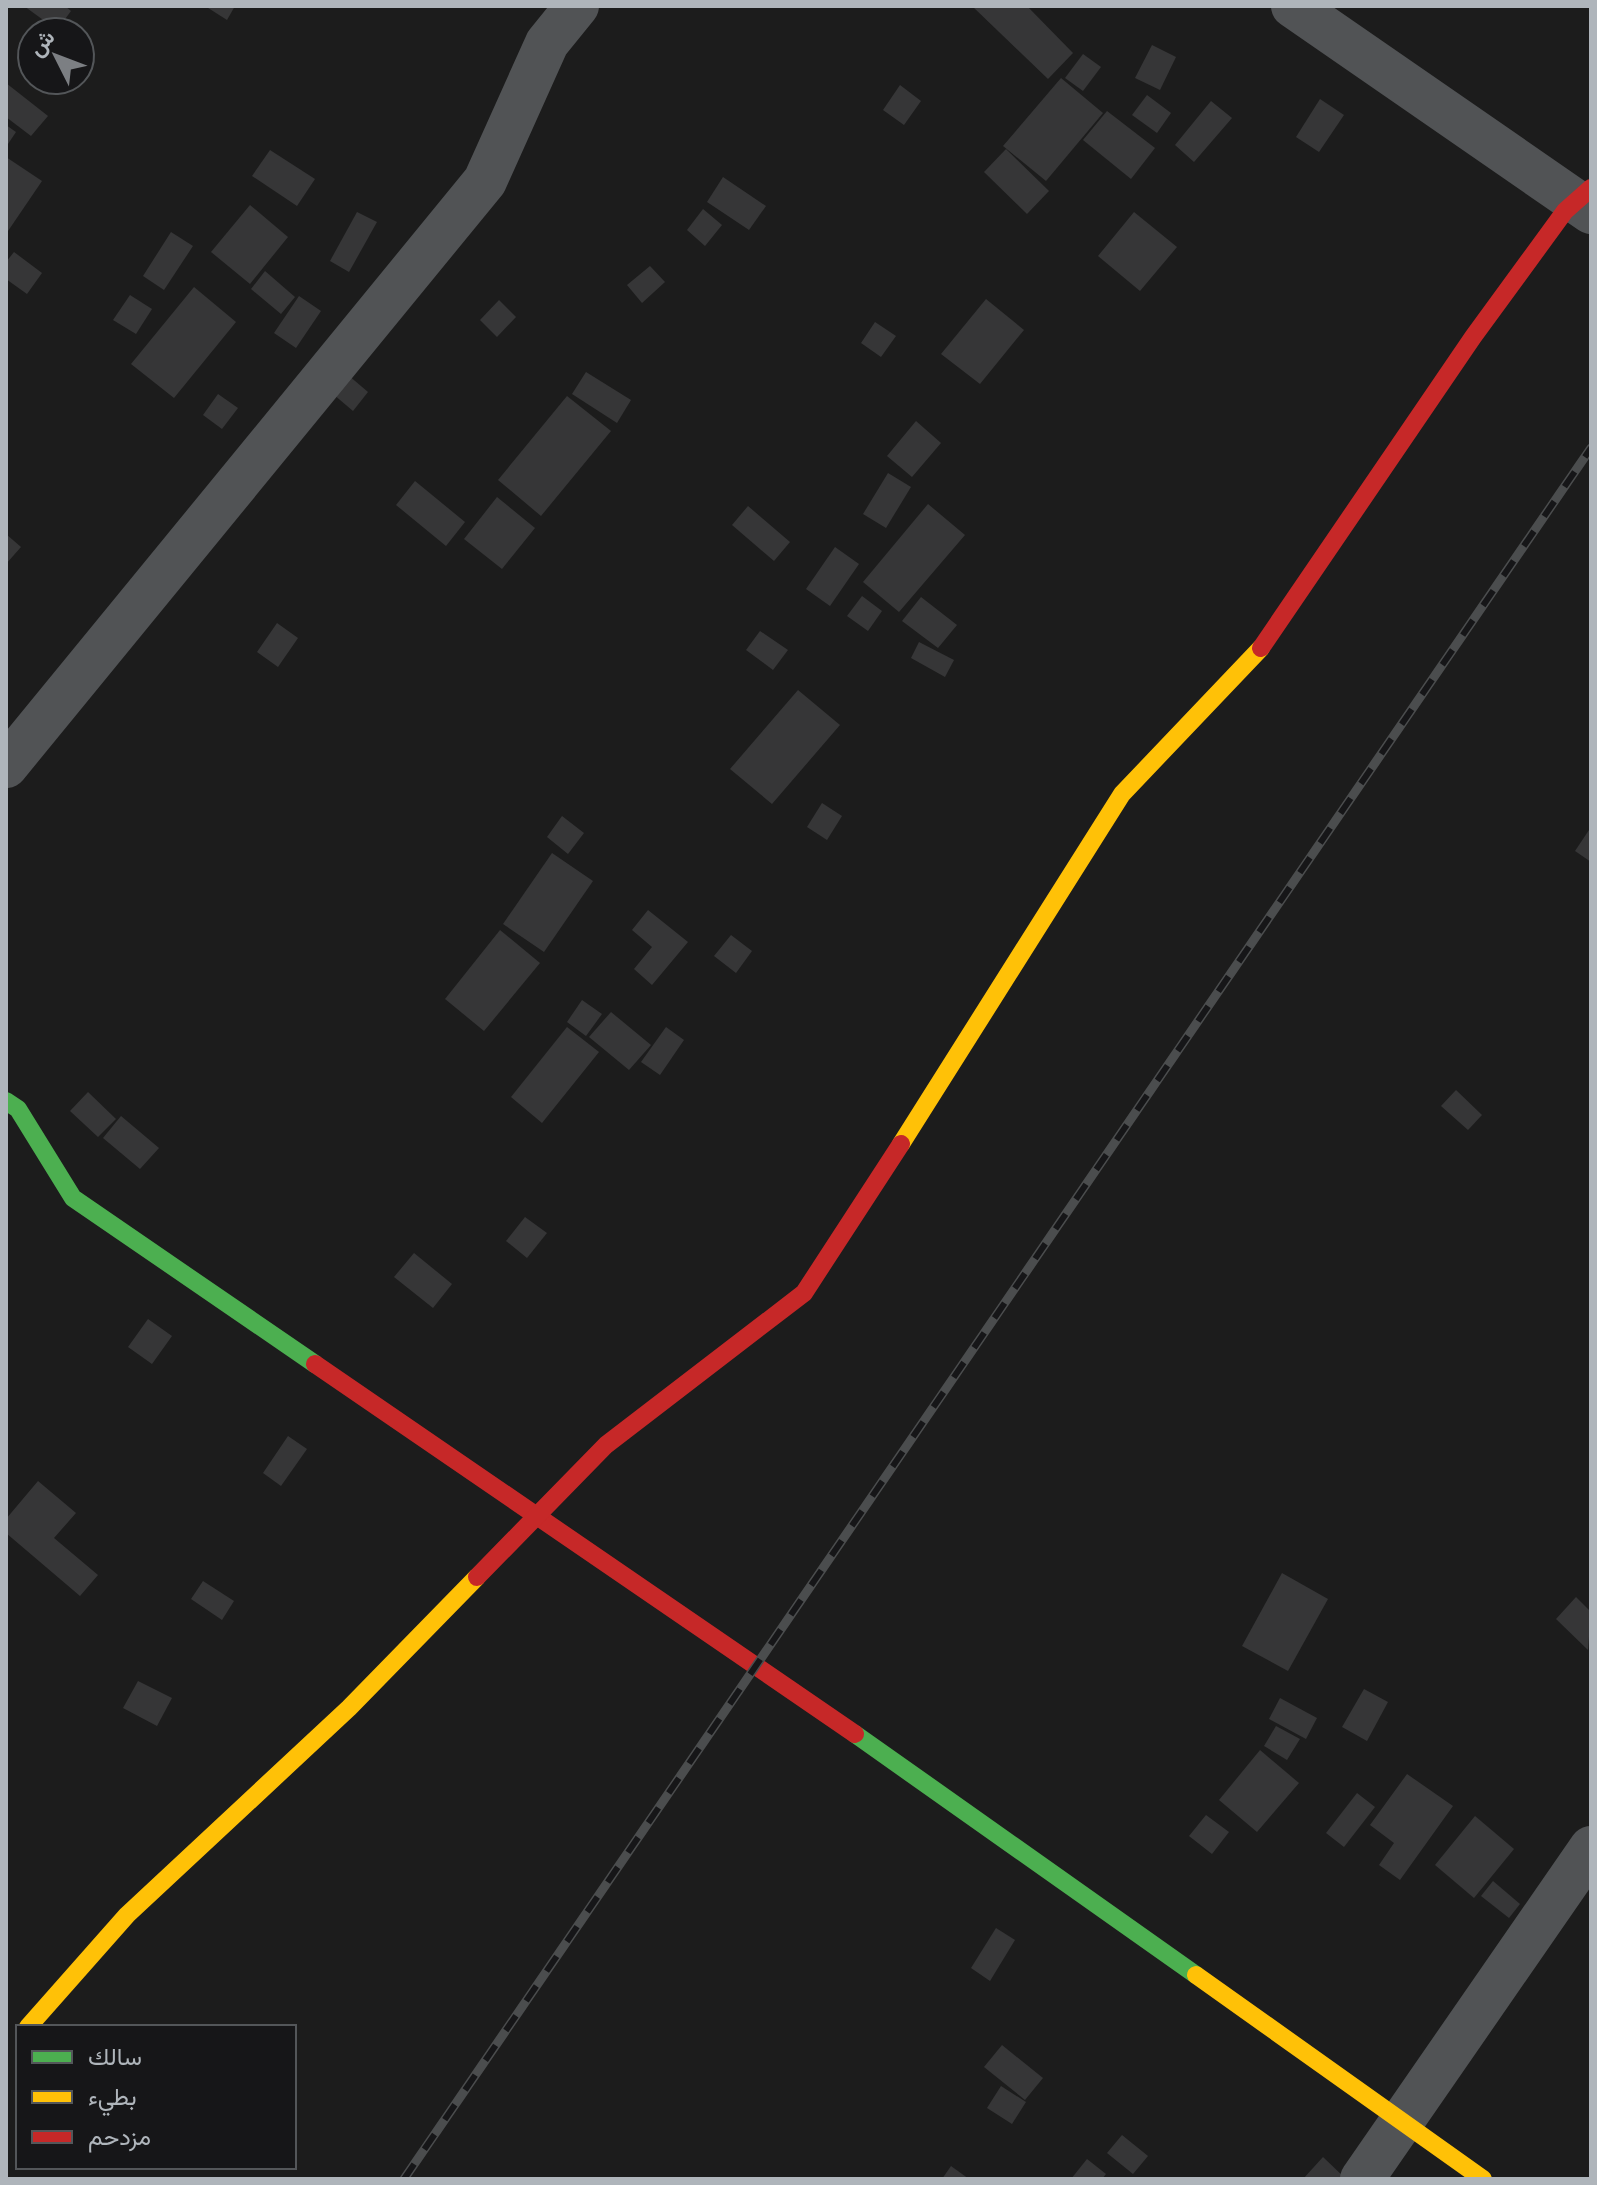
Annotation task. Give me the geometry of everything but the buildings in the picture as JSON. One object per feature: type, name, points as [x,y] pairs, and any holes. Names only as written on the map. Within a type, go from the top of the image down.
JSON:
[{"type":"street","points":[[6,766],[485,181],[547,43],[577,6]]},
{"type":"street","points":[[30,2025],[127,1915],[349,1708],[606,1445],[804,1293],[965,1046],[1122,794],[1251,662],[1473,337],[1586,200],[1293,6]]},
{"type":"street","points":[[6,1101],[18,1109],[73,1198],[957,1804],[1483,2179]]},
{"type":"street","points":[[1362,2179],[1591,1848]]},
{"type":"railway","points":[[404,2179],[1591,448]]},
{"type":"traffic: fast","points":[[6,1101],[18,1109],[73,1198],[315,1364]]},
{"type":"traffic: fast","points":[[855,1734],[1196,1975]]},
{"type":"traffic: slow","points":[[901,1144],[1122,794],[1261,648]]},
{"type":"traffic: slow","points":[[30,2025],[127,1915],[349,1708],[477,1577]]},
{"type":"traffic: slow","points":[[1196,1975],[1483,2179]]},
{"type":"traffic: jam","points":[[1261,648],[1473,337],[1565,211],[1591,188]]},
{"type":"traffic: jam","points":[[477,1577],[606,1445],[804,1293],[901,1144]]},
{"type":"traffic: jam","points":[[315,1364],[855,1734]]}]
